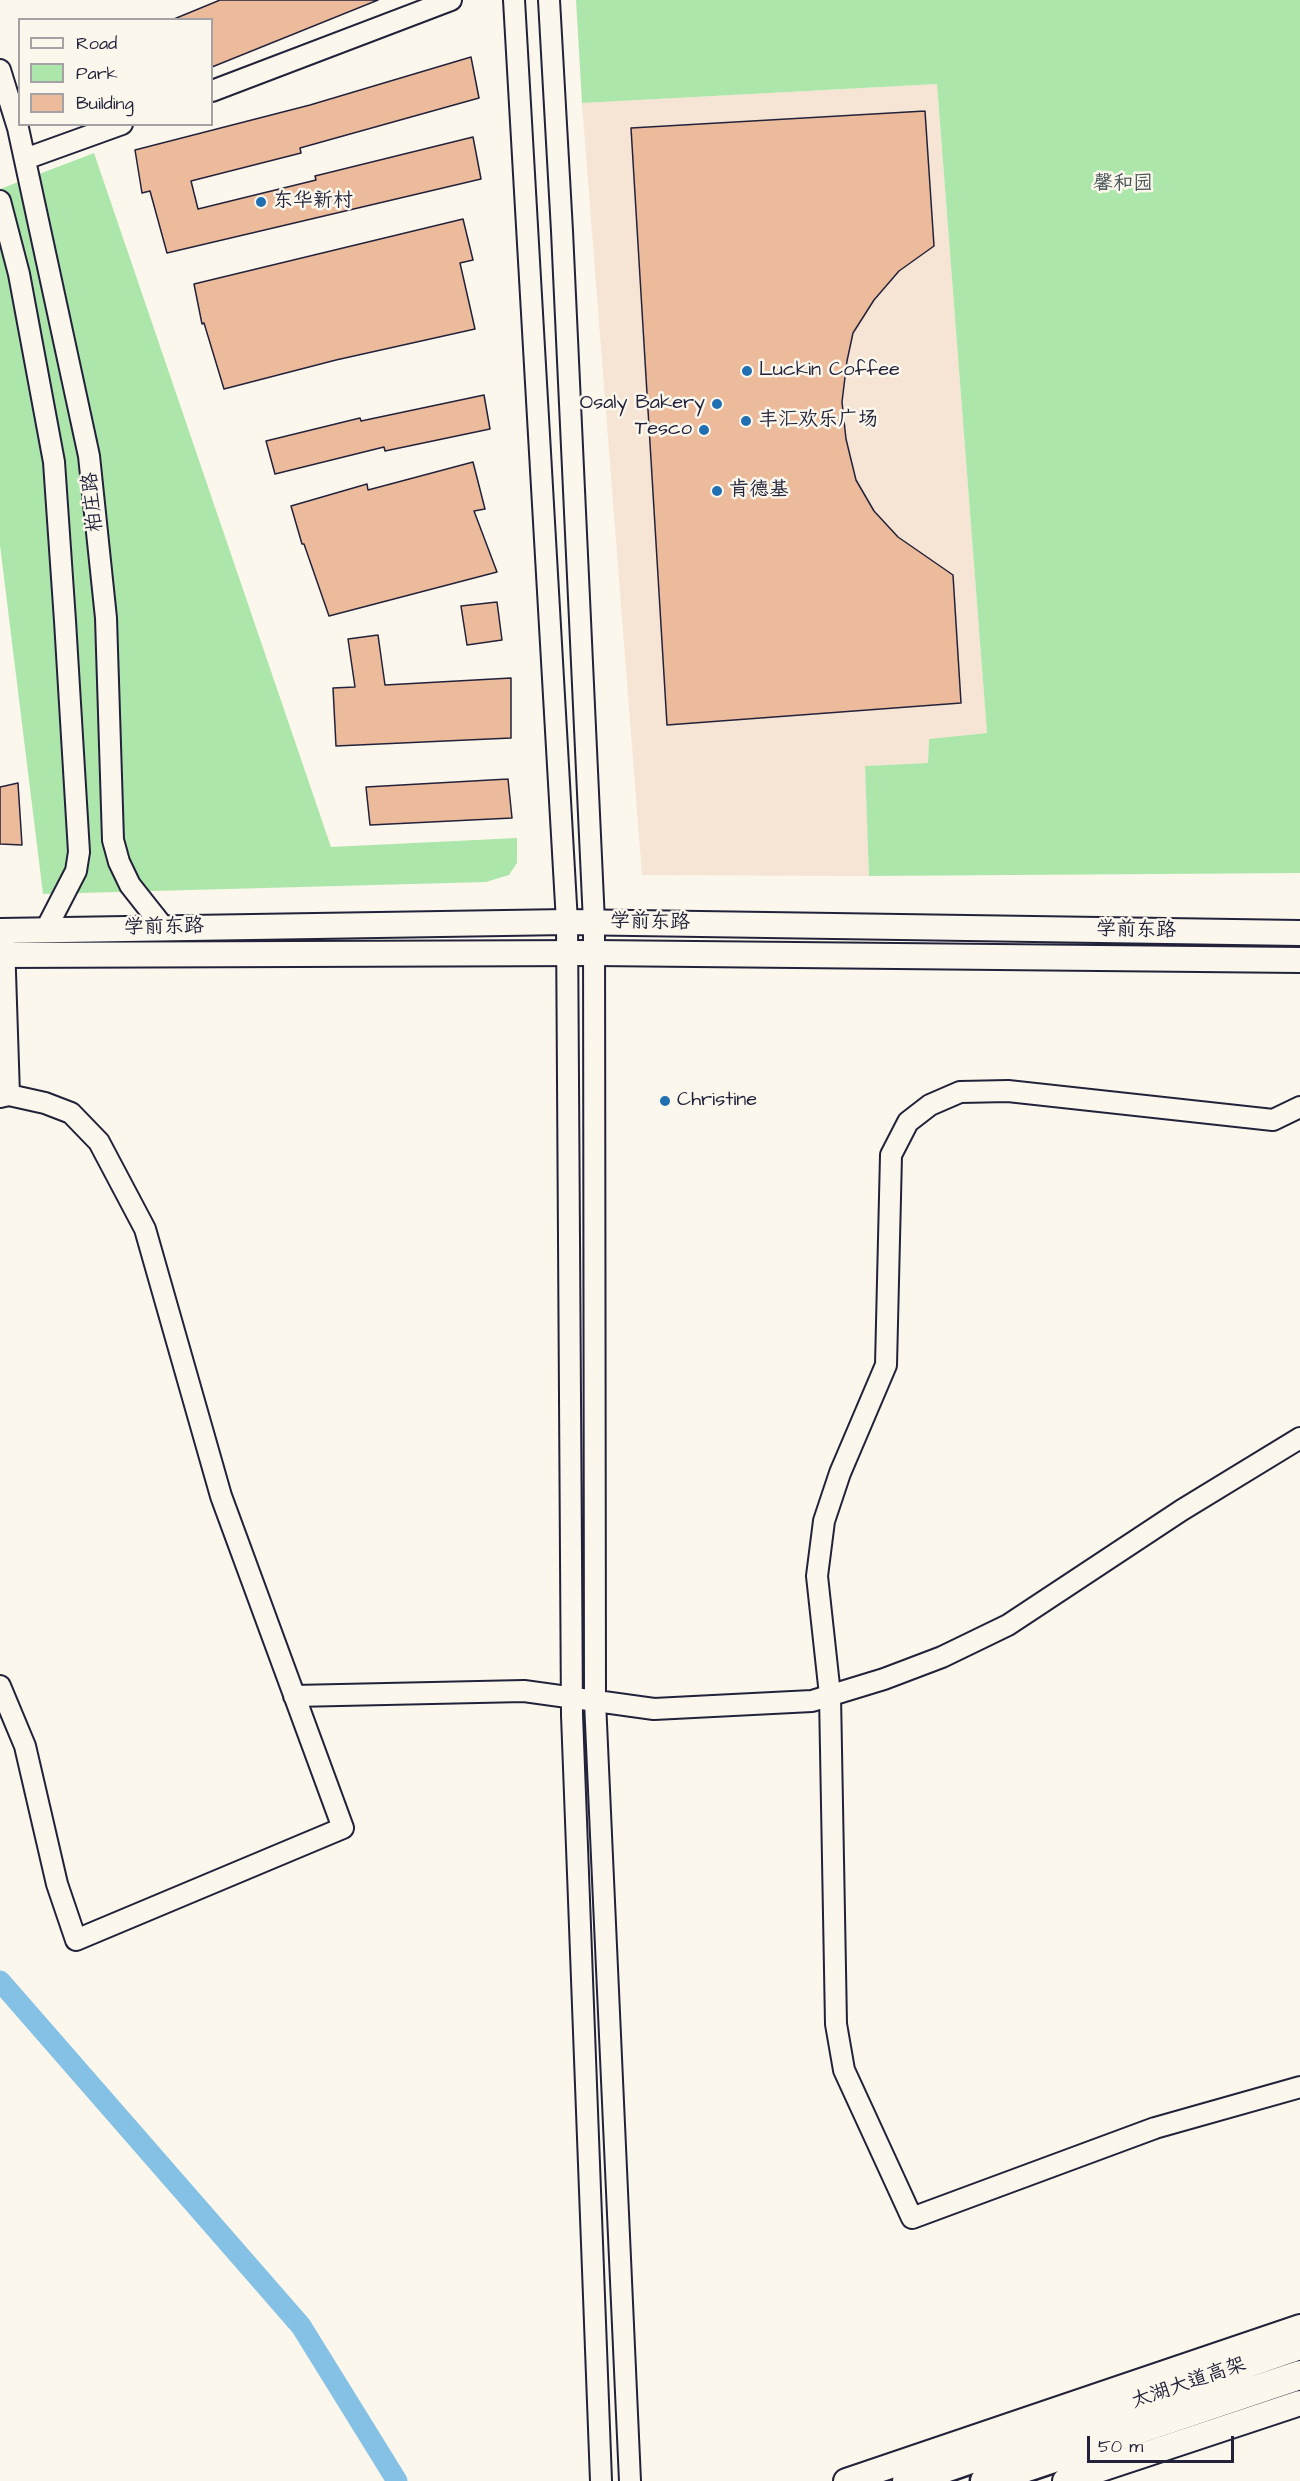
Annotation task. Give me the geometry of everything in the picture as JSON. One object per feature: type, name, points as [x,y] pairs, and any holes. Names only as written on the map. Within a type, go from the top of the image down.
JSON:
[{"type":"highway","name":"太湖大道高架","points":[[907,2481],[1300,2345]]},
{"type":"highway","name":"太湖大道高架","points":[[985,2481],[1300,2375]]},
{"type":"main road","name":"学前东路","points":[[2,931],[594,922],[1300,933]]},
{"type":"main road","name":"学前东路","points":[[2,955],[594,953],[1300,960]]},
{"type":"main road","points":[[846,2481],[1300,2327]]},
{"type":"main road","points":[[1065,2481],[1300,2403]]},
{"type":"street","points":[[213,91],[451,0]]},
{"type":"street","points":[[514,0],[567,922],[572,1698],[601,2481]]},
{"type":"street","points":[[549,0],[563,243],[594,922],[595,1701],[630,2481]]},
{"type":"street","name":"柏庄路","points":[[0,70],[24,159],[89,456],[106,618],[113,840],[119,862],[130,885],[164,928]]},
{"type":"street","points":[[24,159],[116,126]]},
{"type":"street","name":"柏庄路","points":[[0,201],[19,274],[54,462],[68,656],[80,852],[76,871],[46,929]]},
{"type":"street","points":[[0,1686],[25,1746],[57,1884],[76,1940],[343,1828],[221,1496],[145,1229],[99,1142],[72,1113],[45,1103],[4,1096],[2,931]]},
{"type":"street","points":[[1300,1107],[1273,1120],[1008,1091],[960,1092],[930,1105],[908,1122],[891,1155],[886,1365],[840,1473],[824,1521],[817,1576],[830,1695],[836,2024],[844,2070],[912,2218],[1155,2128],[1300,2087]]},
{"type":"street","points":[[294,1696],[525,1691],[654,1709],[812,1701],[884,1679],[942,1657],[1008,1625],[1182,1509],[1300,1438]]},
{"type":"shaded area","points":[[937,84],[987,733],[929,739],[928,763],[865,766],[869,876],[642,875],[582,103]]},
{"type":"green space","name":"馨和园","points":[[576,0],[1300,0],[1300,873],[869,876],[865,766],[928,763],[929,739],[987,733],[937,84],[582,103]]},
{"type":"green space","points":[[94,153],[331,847],[517,838],[517,863],[509,875],[486,882],[43,894],[0,545],[0,189]]},
{"type":"building","points":[[220,0],[378,0],[213,67],[213,18],[176,18]]},
{"type":"building","points":[[471,57],[479,98],[300,148],[301,153],[191,181],[198,209],[316,180],[315,176],[473,137],[481,179],[167,253],[150,191],[142,193],[135,150],[310,105]]},
{"type":"building","name":"丰汇欢乐广场","points":[[925,111],[934,246],[899,271],[874,300],[853,333],[842,402],[846,439],[856,480],[874,511],[898,537],[953,575],[961,703],[667,725],[631,128]]},
{"type":"building","points":[[463,219],[473,260],[460,263],[475,329],[336,360],[224,389],[204,323],[202,324],[194,284]]},
{"type":"building","points":[[484,395],[490,429],[385,451],[384,447],[275,474],[266,441],[360,418],[361,421]]},
{"type":"building","points":[[473,462],[485,509],[474,511],[497,572],[329,616],[304,544],[302,544],[291,506],[367,484],[368,490]]},
{"type":"building","points":[[497,602],[502,640],[467,645],[461,606]]},
{"type":"building","points":[[378,635],[385,685],[511,678],[511,738],[336,746],[333,688],[355,687],[348,639]]},
{"type":"building","points":[[508,779],[512,818],[370,825],[366,787]]},
{"type":"building","points":[[18,783],[22,845],[0,844],[0,787]]},
{"type":"waterway","points":[[0,1981],[301,2326],[397,2481]]},
{"type":"place","name":"东华新村","points":[[261,202]]},
{"type":"place","name":"Luckin Coffee","points":[[747,371]]},
{"type":"place","name":"Osaly Bakery","points":[[717,404]]},
{"type":"place","name":"丰汇欢乐广场","points":[[746,421]]},
{"type":"place","name":"Tesco","points":[[704,430]]},
{"type":"place","name":"肯德基","points":[[717,491]]},
{"type":"place","name":"Christine","points":[[665,1101]]}]
